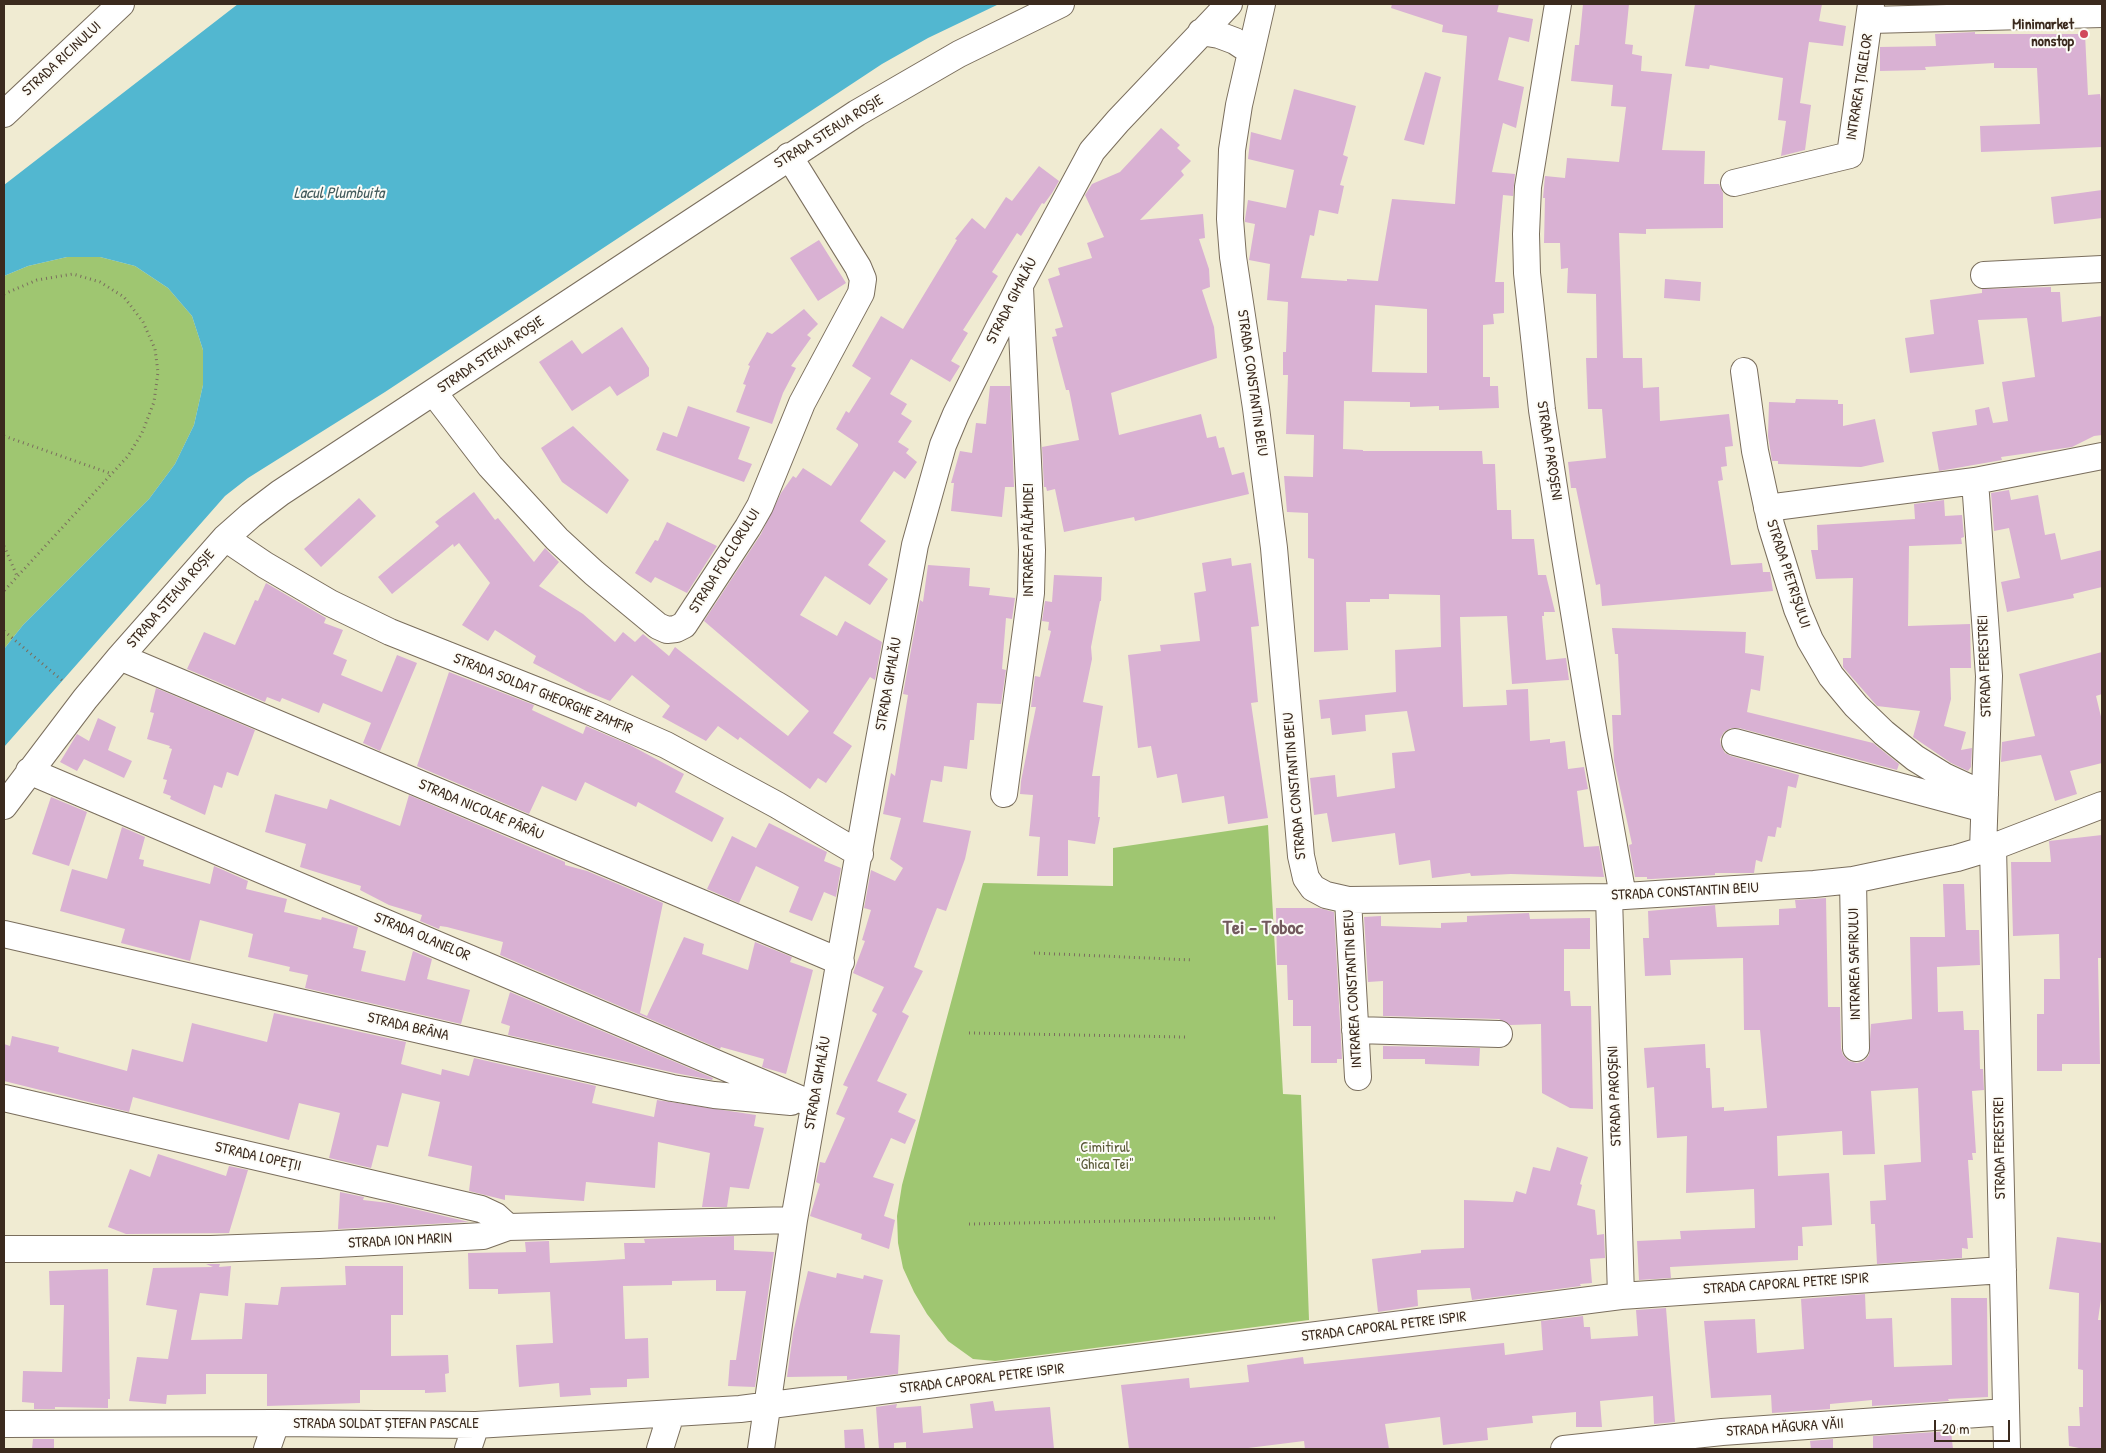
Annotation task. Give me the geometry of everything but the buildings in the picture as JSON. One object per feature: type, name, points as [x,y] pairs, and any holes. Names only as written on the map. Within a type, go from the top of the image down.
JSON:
[{"type":"street","name":"STRADA RICINULUI","points":[[4,114],[121,4]]},
{"type":"street","name":"STRADA STEAUA ROȘIE","points":[[4,806],[29,771],[120,657],[225,538],[251,515],[280,493],[857,113],[959,54],[1061,4]]},
{"type":"street","name":"STRADA GIMALĂU","points":[[761,1449],[794,1220],[914,545],[949,428],[1020,285],[1092,152],[1201,32],[1229,4]]},
{"type":"street","name":"STRADA CONSTANTIN BEIU","points":[[1262,4],[1250,50],[1232,150],[1230,219],[1233,257],[1256,408],[1274,548],[1301,856],[1306,878],[1313,888],[1326,895],[1348,900],[1616,896],[1853,880],[1927,865],[1988,849],[2102,805]]},
{"type":"street","name":"STRADA PAROȘENI","points":[[1558,4],[1528,187],[1527,281],[1542,410],[1594,735],[1616,896],[1622,1296]]},
{"type":"street","points":[[1871,12],[2102,14]]},
{"type":"street","name":"INTRAREA ȚIGLELOR","points":[[1734,183],[1850,155],[1871,12]]},
{"type":"street","points":[[1201,32],[1219,35],[1235,41],[1250,50]]},
{"type":"street","name":"STRADA FOLCLORULUI","points":[[434,393],[490,466],[563,545],[658,626],[667,630],[676,629],[684,625],[760,506],[802,403],[861,293],[862,279],[858,267],[789,156]]},
{"type":"street","points":[[1984,275],[2102,269]]},
{"type":"street","name":"INTRAREA PĂLĂMIDEI","points":[[1004,794],[1031,593],[1032,550],[1020,285]]},
{"type":"street","name":"STRADA PIETRIȘULUI","points":[[1744,371],[1755,451],[1767,508],[1797,609],[1810,640],[1831,676],[1856,706],[1884,733],[1907,752],[1985,802]]},
{"type":"street","name":"STRADA PIETRIȘULUI","points":[[1767,508],[1975,482],[2102,456]]},
{"type":"street","name":"STRADA FERESTREI","points":[[1975,482],[1989,676],[1985,802],[2003,1270],[2007,1449]]},
{"type":"street","name":"STRADA SOLDAT GHEORGHE ZAMFIR","points":[[225,538],[264,565],[330,603],[390,632],[591,712],[666,745],[769,801],[860,854]]},
{"type":"street","name":"STRADA NICOLAE PÂRÂU","points":[[120,657],[841,962]]},
{"type":"street","points":[[1735,742],[1985,802]]},
{"type":"street","name":"STRADA OLANELOR","points":[[29,771],[814,1104]]},
{"type":"street","name":"INTRAREA SAFIRULUI","points":[[1853,880],[1856,1048]]},
{"type":"street","name":"INTRAREA CONSTANTIN BEIU","points":[[1348,900],[1358,1077]]},
{"type":"street","name":"STRADA BRÂNA","points":[[4,934],[672,1088],[714,1095],[814,1104]]},
{"type":"street","points":[[1356,1030],[1500,1034]]},
{"type":"street","name":"STRADA LOPEȚII","points":[[4,1098],[481,1209],[496,1216],[508,1227]]},
{"type":"street","name":"STRADA ION MARIN","points":[[4,1249],[211,1249],[484,1236],[508,1227],[794,1220]]},
{"type":"street","name":"STRADA CAPORAL PETRE ISPIR","points":[[767,1407],[1622,1296],[2003,1270]]},
{"type":"street","name":"STRADA SOLDAT ȘTEFAN PASCALE","points":[[4,1424],[276,1423],[476,1425],[767,1407]]},
{"type":"street","name":"STRADA MĂGURA VĂII","points":[[1564,1449],[1722,1432],[2006,1412]]},
{"type":"street","points":[[660,1449],[672,1414]]},
{"type":"street","points":[[267,1449],[276,1423]]},
{"type":"street","points":[[468,1449],[476,1425]]},
{"type":"path","points":[[4,294],[37,280],[73,274],[100,282],[124,297],[143,322],[155,349],[158,372],[154,402],[142,433],[128,456],[4,591]]},
{"type":"path","points":[[4,436],[112,474]]},
{"type":"path","points":[[4,546],[18,576]]},
{"type":"path","points":[[4,631],[67,684]]},
{"type":"path","points":[[1034,953],[1193,960]]},
{"type":"path","points":[[970,1033],[1185,1037]]},
{"type":"path","points":[[969,1224],[1276,1218]]},
{"type":"green space","points":[[67,257],[100,257],[135,266],[168,288],[192,316],[203,350],[203,385],[194,425],[175,464],[149,499],[23,625],[4,649],[4,276],[28,266]]},
{"type":"green space","name":"Cimitirul \"Ghica Tei\"","points":[[1268,825],[1283,1094],[1301,1095],[1309,1320],[995,1361],[973,1359],[948,1341],[927,1314],[914,1292],[903,1268],[898,1243],[897,1216],[902,1185],[983,883],[1113,886],[1113,848]]},
{"type":"water","name":"Lacul Plumbuita","points":[[238,4],[999,4],[928,38],[882,64],[385,392],[248,478],[225,496],[4,747],[4,649],[23,625],[149,499],[175,464],[194,425],[203,385],[203,350],[192,316],[168,288],[135,266],[100,257],[67,257],[28,266],[4,276],[4,185]]},
{"type":"place","name":"Minimarket nonstop","points":[[2084,34]]},
{"type":"district","name":"Tei - Toboc","points":[[1263,929]]}]
